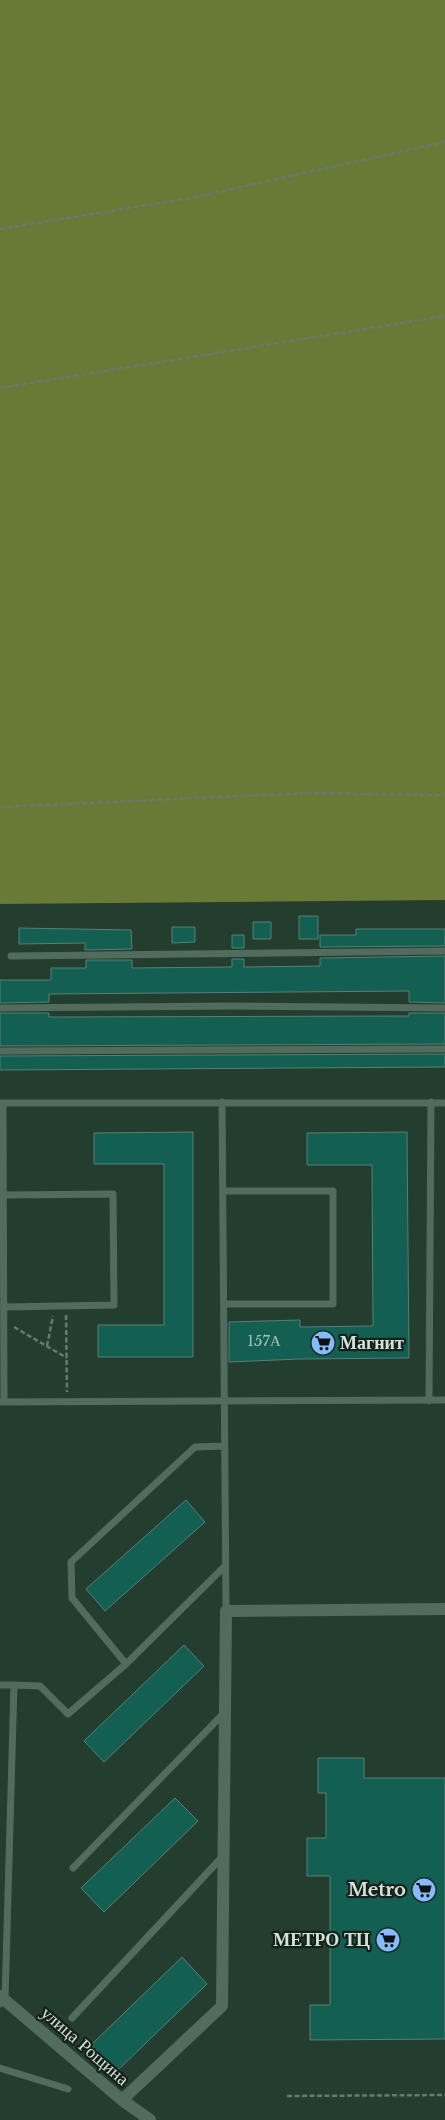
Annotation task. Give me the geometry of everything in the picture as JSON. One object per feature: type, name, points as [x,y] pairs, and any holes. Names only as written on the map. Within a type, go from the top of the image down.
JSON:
[{"type":"street","points":[[122,2100],[222,2006],[226,1611],[445,1609]]},
{"type":"street","name":"улица Рощина","points":[[2,2000],[122,2100],[150,2120]]},
{"type":"lane","points":[[11,956],[445,951]]},
{"type":"lane","points":[[0,1008],[232,1006],[445,1008]]},
{"type":"lane","points":[[0,1051],[445,1050]]},
{"type":"lane","points":[[222,1102],[226,1611]]},
{"type":"lane","points":[[429,1401],[431,1102]]},
{"type":"lane","points":[[445,1103],[2,1103],[4,1195],[2,1402],[445,1400]]},
{"type":"lane","points":[[223,1191],[333,1191],[333,1304],[224,1304]]},
{"type":"lane","points":[[4,1195],[113,1194],[114,1305],[4,1307]]},
{"type":"lane","points":[[126,1664],[72,1598],[71,1562],[195,1447],[224,1446]]},
{"type":"lane","points":[[0,1685],[40,1686],[68,1714],[126,1664],[225,1566]]},
{"type":"lane","points":[[2,2000],[14,1685]]},
{"type":"lane","points":[[73,1868],[225,1711]]},
{"type":"lane","points":[[72,2018],[223,1855]]},
{"type":"lane","points":[[0,2068],[68,2089]]},
{"type":"path","points":[[0,229],[192,198],[445,142]]},
{"type":"path","points":[[0,388],[445,316]]},
{"type":"path","points":[[0,807],[308,793],[445,795]]},
{"type":"path","points":[[47,1346],[56,1306]]},
{"type":"path","points":[[66,1306],[67,1402]]},
{"type":"path","points":[[4,1321],[67,1358]]},
{"type":"path","points":[[287,2096],[445,2095]]},
{"type":"green space","points":[[0,0],[445,0],[445,900],[0,904]]},
{"type":"building","points":[[299,916],[318,916],[318,939],[299,939]]},
{"type":"building","points":[[253,922],[271,922],[271,939],[253,939]]},
{"type":"building","points":[[172,927],[195,927],[195,942],[172,943]]},
{"type":"building","points":[[19,928],[131,930],[132,949],[85,950],[85,943],[19,944]]},
{"type":"building","points":[[356,929],[445,929],[445,946],[320,947],[320,935],[356,935]]},
{"type":"building","points":[[232,935],[244,935],[244,948],[232,948]]},
{"type":"building","points":[[445,956],[445,1003],[409,1002],[409,991],[49,994],[49,1002],[0,1003],[0,980],[51,980],[51,968],[86,968],[86,960],[132,960],[132,968],[232,967],[232,959],[244,959],[244,967],[320,966],[320,958]]},
{"type":"building","points":[[0,1013],[49,1013],[49,1017],[409,1016],[409,1013],[445,1013],[445,1044],[0,1046]]},
{"type":"building","points":[[445,1054],[445,1067],[0,1070],[0,1056]]},
{"type":"building","points":[[193,1132],[193,1357],[98,1357],[98,1325],[164,1325],[164,1164],[94,1164],[94,1133]]},
{"type":"building","points":[[407,1132],[409,1358],[229,1362],[229,1322],[300,1320],[300,1327],[373,1326],[372,1165],[307,1165],[307,1133]]},
{"type":"building","points":[[186,1500],[205,1522],[105,1611],[86,1589]]},
{"type":"building","points":[[184,1645],[204,1666],[104,1762],[84,1741]]},
{"type":"building","name":"МЕТРО ТЦ","points":[[318,1758],[364,1758],[364,1778],[445,1778],[445,2039],[310,2040],[310,2005],[330,2005],[330,1876],[307,1876],[307,1838],[326,1838],[326,1793],[318,1793]]},
{"type":"building","points":[[175,1798],[198,1821],[104,1912],[81,1888]]},
{"type":"building","points":[[182,1957],[207,1984],[117,2071],[91,2045]]},
{"type":"place","name":"Магнит","points":[[323,1343]]},
{"type":"place","name":"Metro","points":[[424,1890]]},
{"type":"place","name":"МЕТРО ТЦ","points":[[388,1940]]}]
